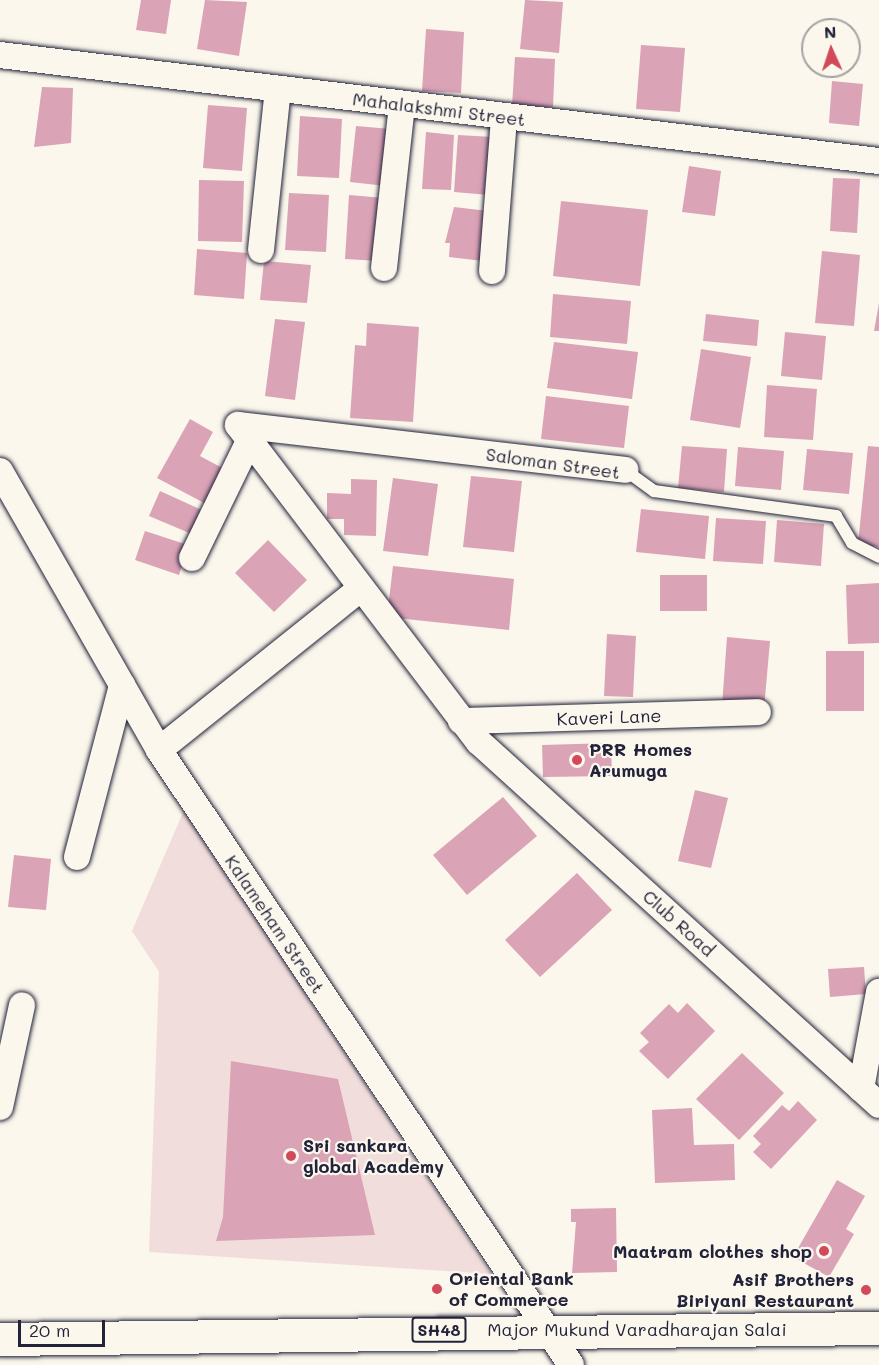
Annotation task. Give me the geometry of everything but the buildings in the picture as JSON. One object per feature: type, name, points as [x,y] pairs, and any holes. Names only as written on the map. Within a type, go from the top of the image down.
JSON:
[{"type":"main road","name":"Major Mukund Varadharajan Salai","points":[[0,1339],[543,1328],[879,1328]]},
{"type":"street","name":"Mahalakshmi Street","points":[[0,55],[879,161]]},
{"type":"street","points":[[261,250],[278,89]]},
{"type":"street","points":[[384,268],[402,104]]},
{"type":"street","points":[[492,271],[504,117]]},
{"type":"street","points":[[192,558],[244,432]]},
{"type":"street","name":"Saloman Street","points":[[244,432],[625,470]]},
{"type":"street","name":"Club Road","points":[[244,432],[360,590],[478,742],[870,1097]]},
{"type":"street","name":"Kalameham Street","points":[[0,471],[159,750],[543,1328],[571,1365]]},
{"type":"street","points":[[159,750],[360,590]]},
{"type":"street","points":[[77,857],[122,685]]},
{"type":"street","name":"Kaveri Lane","points":[[461,721],[758,712]]},
{"type":"street","points":[[870,1097],[879,992]]},
{"type":"street","points":[[0,1107],[22,1005]]},
{"type":"lane","name":"Saloman Street","points":[[625,470],[654,490],[836,516],[852,543],[879,557]]},
{"type":"shaded area","points":[[184,810],[491,1274],[149,1252],[159,972],[132,931]]},
{"type":"place","name":"PRR Homes Arumuga","points":[[577,760]]},
{"type":"place","name":"Sri sankara global Academy","points":[[291,1156]]},
{"type":"place","name":"Maatram clothes shop","points":[[824,1251]]},
{"type":"place","name":"Oriental Bank of Commerce","points":[[437,1289]]},
{"type":"place","name":"Asif Brothers Biriyani Restaurant","points":[[866,1290]]}]
